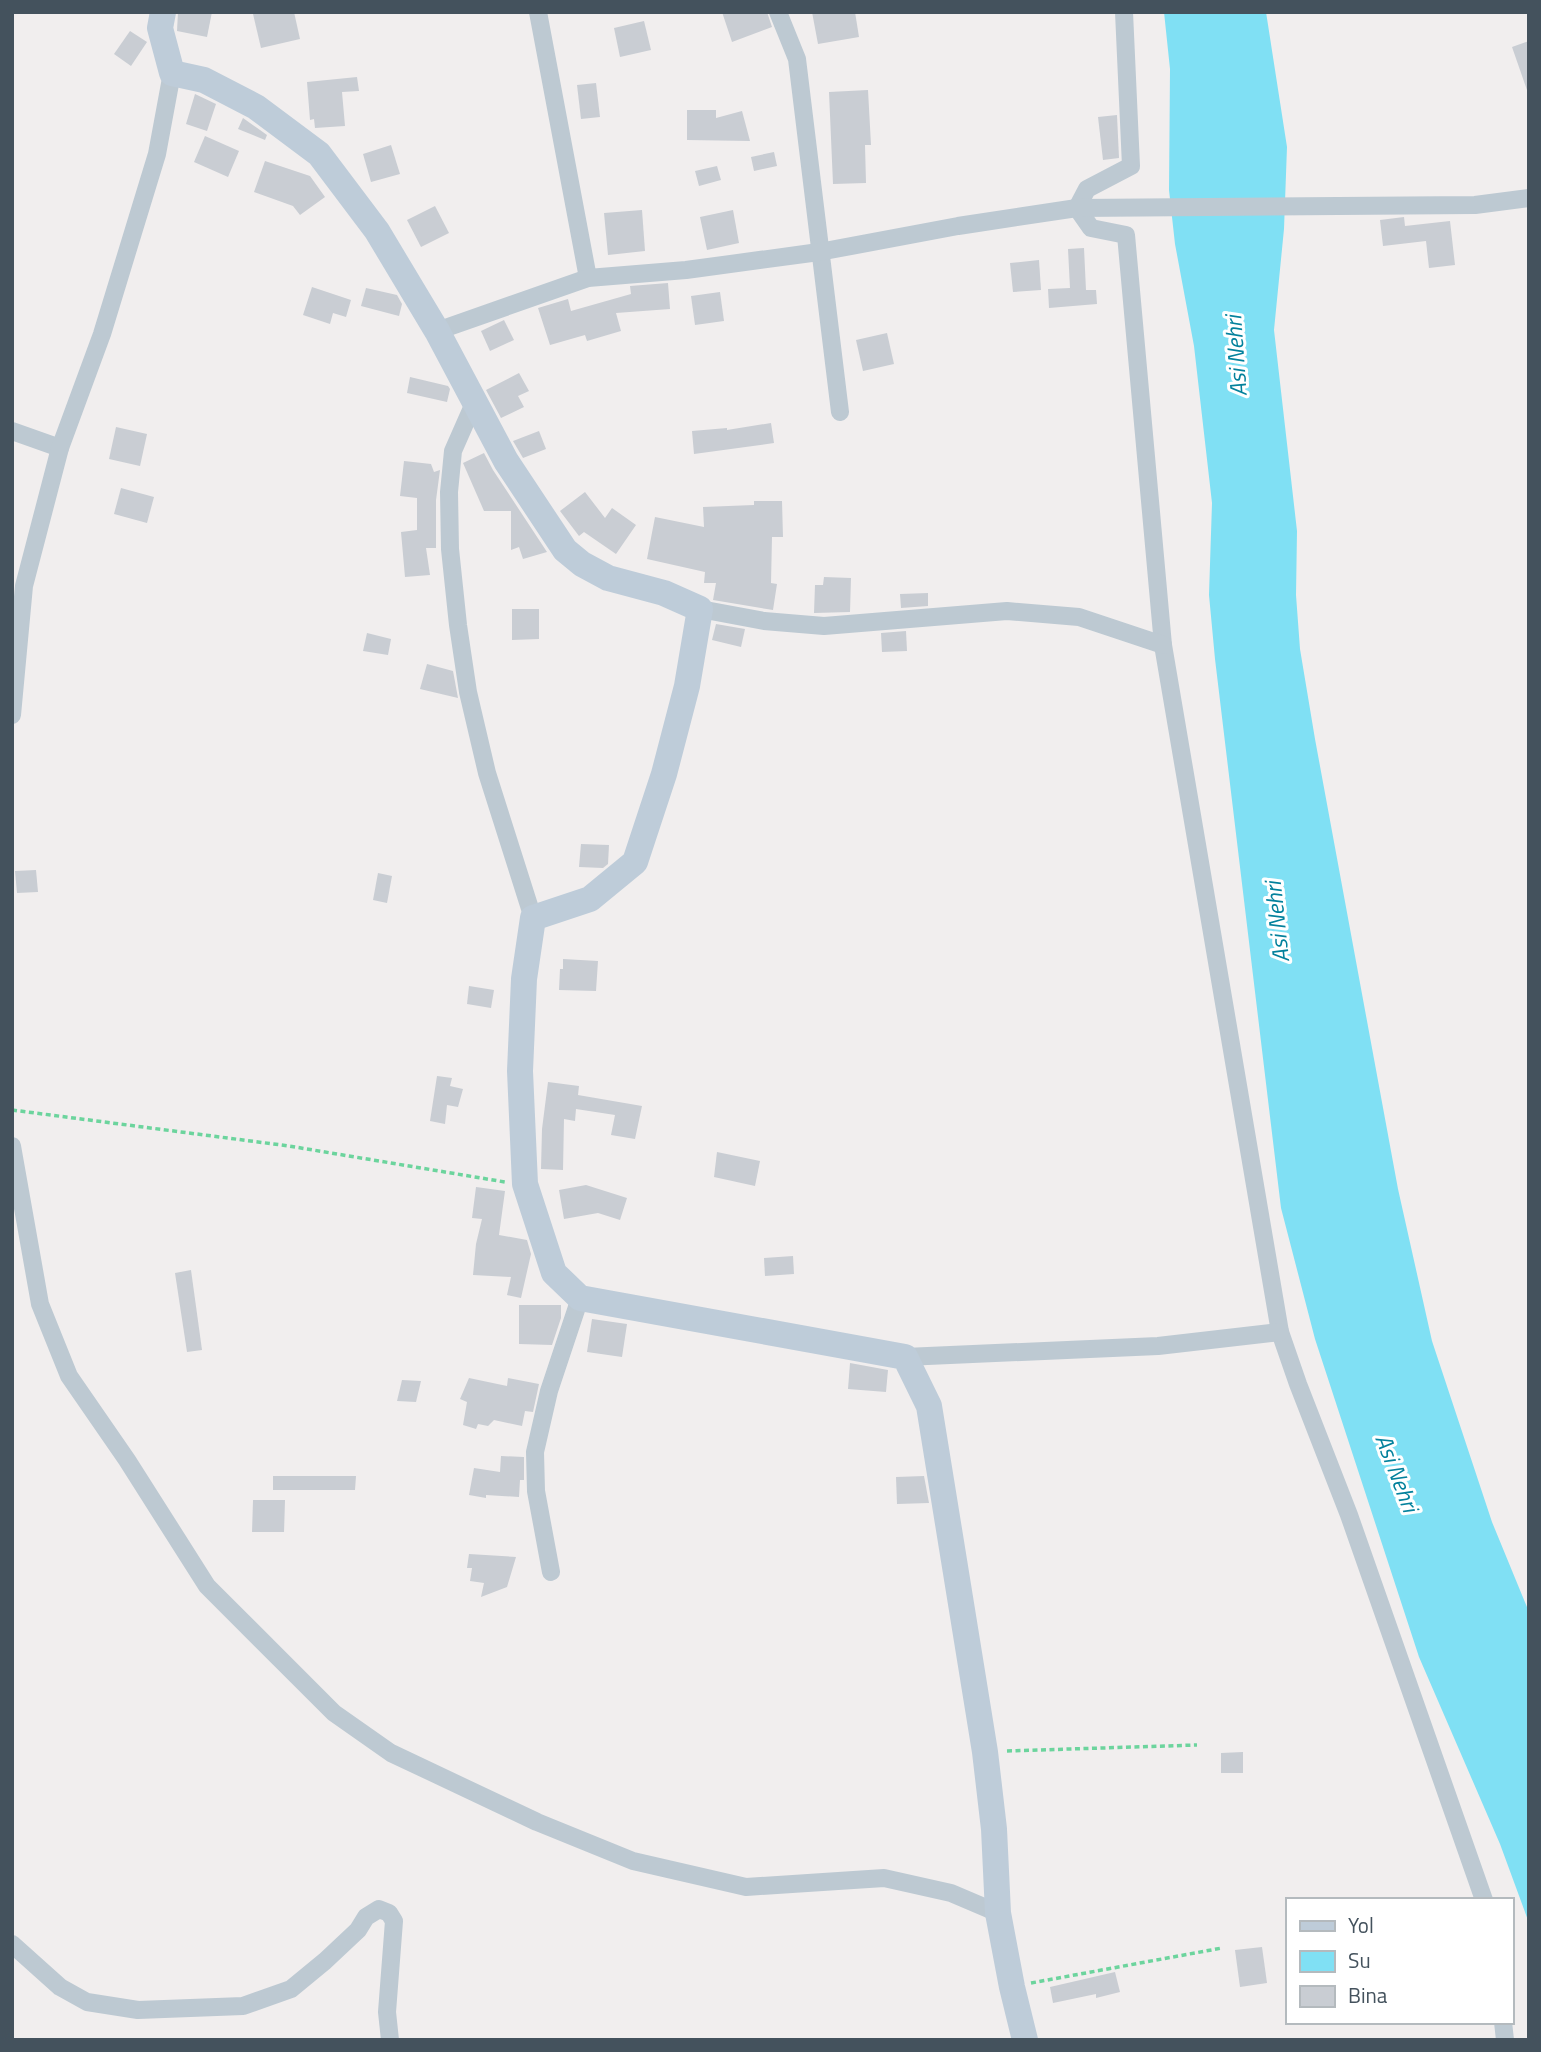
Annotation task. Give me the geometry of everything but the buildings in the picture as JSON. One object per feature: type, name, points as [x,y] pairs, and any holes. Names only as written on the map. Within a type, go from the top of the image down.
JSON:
[{"type":"street","points":[[12,715],[24,586],[60,448],[102,334],[158,154],[172,73],[160,28],[163,12]]},
{"type":"street","points":[[538,12],[588,278]]},
{"type":"street","points":[[778,12],[797,59],[840,412]]},
{"type":"street","points":[[1076,208],[1087,189],[1131,166],[1124,12]]},
{"type":"street","points":[[172,73],[205,80],[256,107],[319,154],[377,231],[438,331],[506,461],[565,550],[582,564],[608,578],[664,593],[700,610],[764,621],[824,626],[1007,611],[1079,617],[1163,645]]},
{"type":"street","points":[[438,331],[588,278],[686,270],[819,252],[958,226],[1076,208],[1475,205],[1529,198]]},
{"type":"street","points":[[1076,208],[1091,228],[1126,235],[1163,645],[1280,1332],[1297,1384],[1349,1515],[1482,1898]]},
{"type":"street","points":[[475,401],[453,451],[449,492],[450,549],[468,692],[487,773],[533,918],[524,979],[520,1071],[525,1184],[554,1273],[580,1298],[905,1357],[1158,1346],[1280,1332]]},
{"type":"street","points":[[12,431],[60,448]]},
{"type":"street","points":[[533,918],[590,899],[635,862],[687,686],[700,610]]},
{"type":"street","points":[[12,1146],[40,1304],[69,1376],[127,1460],[206,1586],[334,1713],[391,1753],[537,1822],[633,1861],[746,1886],[884,1878],[951,1893],[998,1913]]},
{"type":"street","points":[[551,1572],[536,1491],[535,1452],[549,1391],[580,1298]]},
{"type":"street","points":[[905,1357],[929,1406],[985,1752],[994,1829],[998,1913],[1025,2040]]},
{"type":"street","points":[[12,1944],[60,1987],[87,2002],[138,2010],[243,2006],[291,1989],[358,1930],[366,1917],[379,1909],[389,1913],[394,1921],[387,2012],[390,2040]]},
{"type":"path","points":[[12,1110],[289,1146],[484,1180],[525,1184]]},
{"type":"path","points":[[985,1752],[1197,1745]]},
{"type":"path","points":[[1012,1987],[1222,1948]]},
{"type":"water","name":"Asi Nehri","points":[[1164,12],[1266,12],[1287,147],[1284,229],[1274,330],[1297,531],[1296,595],[1300,649],[1398,1189],[1432,1341],[1492,1522],[1529,1612],[1529,1923],[1500,1844],[1419,1657],[1315,1339],[1281,1208],[1215,659],[1209,595],[1212,503],[1194,346],[1175,244],[1169,190],[1170,69]]}]
